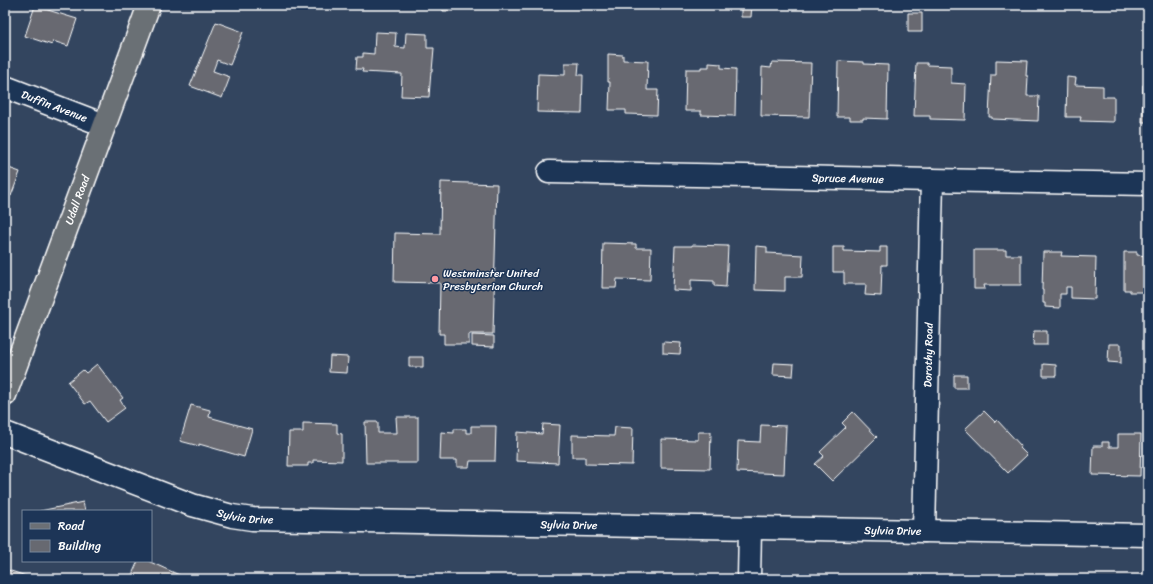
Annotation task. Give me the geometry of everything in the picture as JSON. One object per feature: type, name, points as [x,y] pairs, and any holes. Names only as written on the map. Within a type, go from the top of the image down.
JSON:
[{"type":"main road","name":"Udall Road","points":[[5,395],[149,5]]},
{"type":"street","name":"Duffin Avenue","points":[[5,87],[104,125]]},
{"type":"street","name":"Spruce Avenue","points":[[549,172],[1148,184]]},
{"type":"street","name":"Dorothy Road","points":[[924,531],[932,180]]},
{"type":"street","name":"Sylvia Drive","points":[[5,433],[192,505],[232,516],[252,519],[1148,535]]},
{"type":"street","points":[[749,579],[750,528]]},
{"type":"building","points":[[442,5],[453,5],[453,11],[443,11]]},
{"type":"building","points":[[741,5],[752,5],[751,17],[741,17]]},
{"type":"building","points":[[1132,5],[1148,5],[1148,8],[1132,8]]},
{"type":"building","points":[[35,6],[77,19],[68,46],[53,41],[52,45],[25,36]]},
{"type":"building","points":[[908,13],[922,13],[922,32],[908,32]]},
{"type":"building","points":[[216,22],[243,32],[230,65],[217,60],[213,71],[230,77],[222,98],[190,86]]},
{"type":"building","points":[[375,32],[396,33],[395,47],[405,48],[406,33],[427,34],[427,48],[434,48],[429,97],[401,96],[402,74],[362,72],[363,69],[356,69],[357,57],[363,57],[363,53],[374,54]]},
{"type":"building","points":[[608,54],[623,55],[623,60],[648,61],[647,90],[658,90],[657,115],[626,114],[626,110],[609,110],[610,82],[608,82]]},
{"type":"building","points":[[996,60],[1027,61],[1027,96],[1039,96],[1038,121],[992,119],[992,117],[989,117],[991,75],[996,75]]},
{"type":"building","points":[[838,61],[888,65],[887,119],[863,118],[863,120],[850,120],[850,117],[837,117]]},
{"type":"building","points":[[772,62],[811,63],[809,117],[761,116],[762,67],[771,68]]},
{"type":"building","points":[[565,63],[579,63],[578,75],[583,75],[582,113],[537,112],[538,74],[565,75]]},
{"type":"building","points":[[709,63],[721,64],[721,68],[736,69],[735,116],[701,115],[701,111],[685,111],[686,69],[701,69],[701,67],[709,67]]},
{"type":"building","points":[[916,63],[951,66],[951,83],[966,84],[965,120],[930,119],[930,116],[914,116]]},
{"type":"building","points":[[1067,77],[1076,78],[1075,85],[1103,86],[1103,97],[1114,97],[1114,122],[1080,121],[1081,117],[1066,117]]},
{"type":"building","points":[[1143,85],[1148,85],[1148,122],[1142,122]]},
{"type":"building","points":[[5,159],[8,160],[6,167],[20,172],[11,196],[5,194]]},
{"type":"building","points":[[441,182],[497,184],[493,334],[469,334],[469,344],[444,344],[444,334],[439,334],[440,283],[394,282],[395,233],[440,234]]},
{"type":"building","points":[[603,243],[636,244],[636,248],[651,248],[650,280],[617,279],[616,288],[602,288]]},
{"type":"building","points":[[675,246],[728,246],[726,287],[714,286],[714,281],[691,280],[691,291],[673,290]]},
{"type":"building","points":[[756,246],[767,247],[767,253],[803,255],[802,277],[785,277],[785,291],[755,290]]},
{"type":"building","points":[[833,247],[844,247],[844,251],[880,252],[880,247],[887,247],[887,265],[882,265],[881,296],[865,295],[866,284],[844,284],[844,272],[833,272]]},
{"type":"building","points":[[974,250],[1006,250],[1006,255],[1021,255],[1021,285],[984,285],[985,289],[974,289]]},
{"type":"building","points":[[1043,252],[1062,252],[1061,256],[1096,257],[1095,299],[1071,298],[1071,287],[1066,287],[1066,294],[1060,294],[1060,308],[1045,307],[1045,303],[1043,303],[1042,290]]},
{"type":"building","points":[[1124,252],[1137,252],[1137,255],[1148,256],[1148,283],[1144,283],[1144,292],[1130,292],[1130,290],[1124,290]]},
{"type":"building","points":[[1034,331],[1047,331],[1047,345],[1033,345]]},
{"type":"building","points":[[472,335],[494,336],[494,347],[472,346]]},
{"type":"building","points":[[663,342],[681,343],[680,354],[663,353]]},
{"type":"building","points":[[1109,344],[1121,344],[1121,363],[1108,362]]},
{"type":"building","points":[[330,356],[348,357],[347,373],[329,372]]},
{"type":"building","points":[[409,357],[423,357],[423,367],[409,367]]},
{"type":"building","points":[[774,363],[794,364],[793,376],[773,375]]},
{"type":"building","points":[[97,364],[123,398],[120,400],[125,408],[106,422],[90,401],[85,404],[68,382],[83,370],[86,373]]},
{"type":"building","points":[[1043,364],[1056,365],[1056,376],[1043,376]]},
{"type":"building","points":[[954,375],[967,375],[967,388],[954,388]]},
{"type":"building","points":[[191,405],[210,410],[209,417],[252,429],[244,457],[199,444],[199,446],[180,441]]},
{"type":"building","points":[[984,411],[995,422],[997,420],[1021,446],[1020,448],[1027,455],[1008,473],[965,429]]},
{"type":"building","points":[[853,412],[877,437],[832,481],[815,464],[824,456],[820,452],[846,427],[842,423]]},
{"type":"building","points":[[396,417],[418,417],[418,463],[366,463],[365,422],[378,422],[378,433],[397,433]]},
{"type":"building","points":[[303,423],[337,424],[337,433],[342,434],[342,461],[313,460],[313,463],[308,463],[308,466],[288,466],[289,432],[303,432]]},
{"type":"building","points":[[543,424],[560,425],[558,463],[516,461],[517,432],[542,434]]},
{"type":"building","points":[[761,425],[786,426],[784,474],[737,472],[738,441],[760,442]]},
{"type":"building","points":[[471,426],[496,426],[495,461],[470,461],[469,467],[457,467],[457,460],[440,460],[441,432],[454,433],[454,429],[466,429],[466,433],[471,433]]},
{"type":"building","points":[[615,427],[633,428],[632,465],[585,464],[585,457],[572,457],[572,435],[614,436]]},
{"type":"building","points":[[698,432],[711,432],[710,469],[661,468],[661,439],[698,440]]},
{"type":"building","points":[[1118,434],[1141,434],[1140,476],[1092,475],[1093,446],[1102,446],[1102,442],[1109,442],[1109,447],[1118,447]]},
{"type":"building","points":[[83,502],[85,510],[45,510]]},
{"type":"building","points":[[138,562],[150,562],[186,578],[185,579],[130,579]]},
{"type":"building","points":[[8,570],[29,577],[28,579],[6,579]]},
{"type":"place","name":"Westminster United Presbyterian Church","points":[[435,279]]}]
